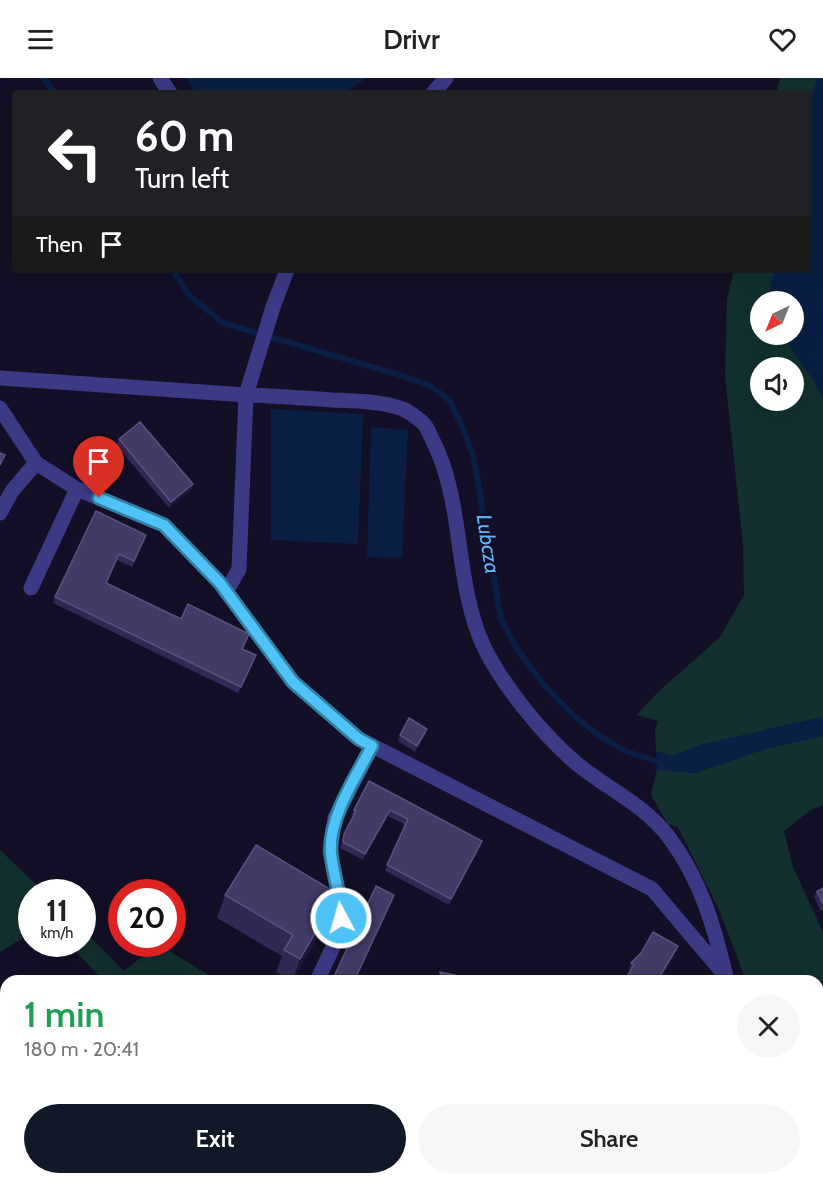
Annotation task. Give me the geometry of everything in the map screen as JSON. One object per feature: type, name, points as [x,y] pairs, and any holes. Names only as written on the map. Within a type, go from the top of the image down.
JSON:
[{"type":"street","points":[[436,90],[446,78]]},
{"type":"street","points":[[226,592],[239,569],[246,395],[285,273]]},
{"type":"street","points":[[0,378],[376,402],[405,410],[424,423],[437,449],[449,486],[470,606],[483,645],[502,680],[543,730],[576,763],[641,809],[672,841],[697,883],[708,908],[726,975]]},
{"type":"street","points":[[0,408],[36,464],[77,489],[164,525],[226,592],[293,682],[359,739],[652,889],[724,975]]},
{"type":"street","points":[[0,513],[12,491],[36,464]]},
{"type":"street","points":[[31,588],[77,489]]},
{"type":"street","points":[[320,975],[340,932],[341,903],[330,852],[335,818],[372,746]]},
{"type":"green space","points":[[780,78],[823,78],[823,717],[704,744],[671,756],[656,751],[655,731],[658,721],[637,715],[656,694],[720,637],[744,595],[743,545],[725,375],[727,299],[733,273],[812,273],[812,90],[778,90]]},
{"type":"green space","points":[[823,736],[823,805],[809,811],[784,831],[793,867],[823,932],[823,975],[744,975],[720,912],[678,827],[668,824],[651,795],[657,769],[694,773],[768,748]]},
{"type":"green space","points":[[0,850],[30,879],[18,879],[18,941],[0,952]]},
{"type":"green space","points":[[96,943],[124,971],[142,957],[179,957],[208,975],[98,975],[81,957],[96,957]]},
{"type":"water","points":[[186,78],[367,78],[349,90],[194,90]]},
{"type":"water","points":[[818,78],[823,78],[823,400],[804,367],[804,357],[797,357],[789,345],[804,345],[804,291],[770,291],[773,273],[812,273],[812,93]]},
{"type":"water","points":[[271,409],[363,414],[358,544],[271,540]]},
{"type":"water","points":[[371,427],[408,430],[402,558],[367,557]]},
{"type":"water","points":[[823,717],[823,736],[768,748],[694,773],[657,769],[656,751],[671,756],[704,744]]},
{"type":"building","points":[[140,422],[193,484],[171,502],[119,439]]},
{"type":"building","points":[[0,453],[5,455],[0,465]]},
{"type":"building","points":[[96,511],[146,535],[134,561],[119,554],[106,583],[181,619],[188,604],[249,634],[242,649],[256,655],[241,687],[55,597]]},
{"type":"building","points":[[409,718],[427,729],[417,746],[400,735]]},
{"type":"building","points":[[369,781],[482,841],[451,899],[387,865],[408,819],[390,810],[365,854],[343,842],[344,834],[356,811],[354,810]]},
{"type":"building","points":[[256,845],[338,894],[300,959],[284,950],[293,935],[225,895]]},
{"type":"building","points":[[376,886],[394,895],[357,975],[335,975]]},
{"type":"building","points":[[823,888],[823,904],[817,891]]},
{"type":"building","points":[[653,932],[678,946],[661,975],[628,975],[634,965],[631,963],[641,953]]},
{"type":"waterway","name":"Lubcza","points":[[44,78],[52,90]]},
{"type":"waterway","name":"Lubcza","points":[[175,273],[189,295],[223,323],[403,376],[431,386],[450,401],[474,458],[501,619],[517,649],[544,685],[572,714],[598,735],[625,751],[662,763]]},
{"type":"route","points":[[99,498],[164,525],[220,583],[293,682],[359,739],[372,746],[335,818],[330,852],[341,903],[341,918]]}]
